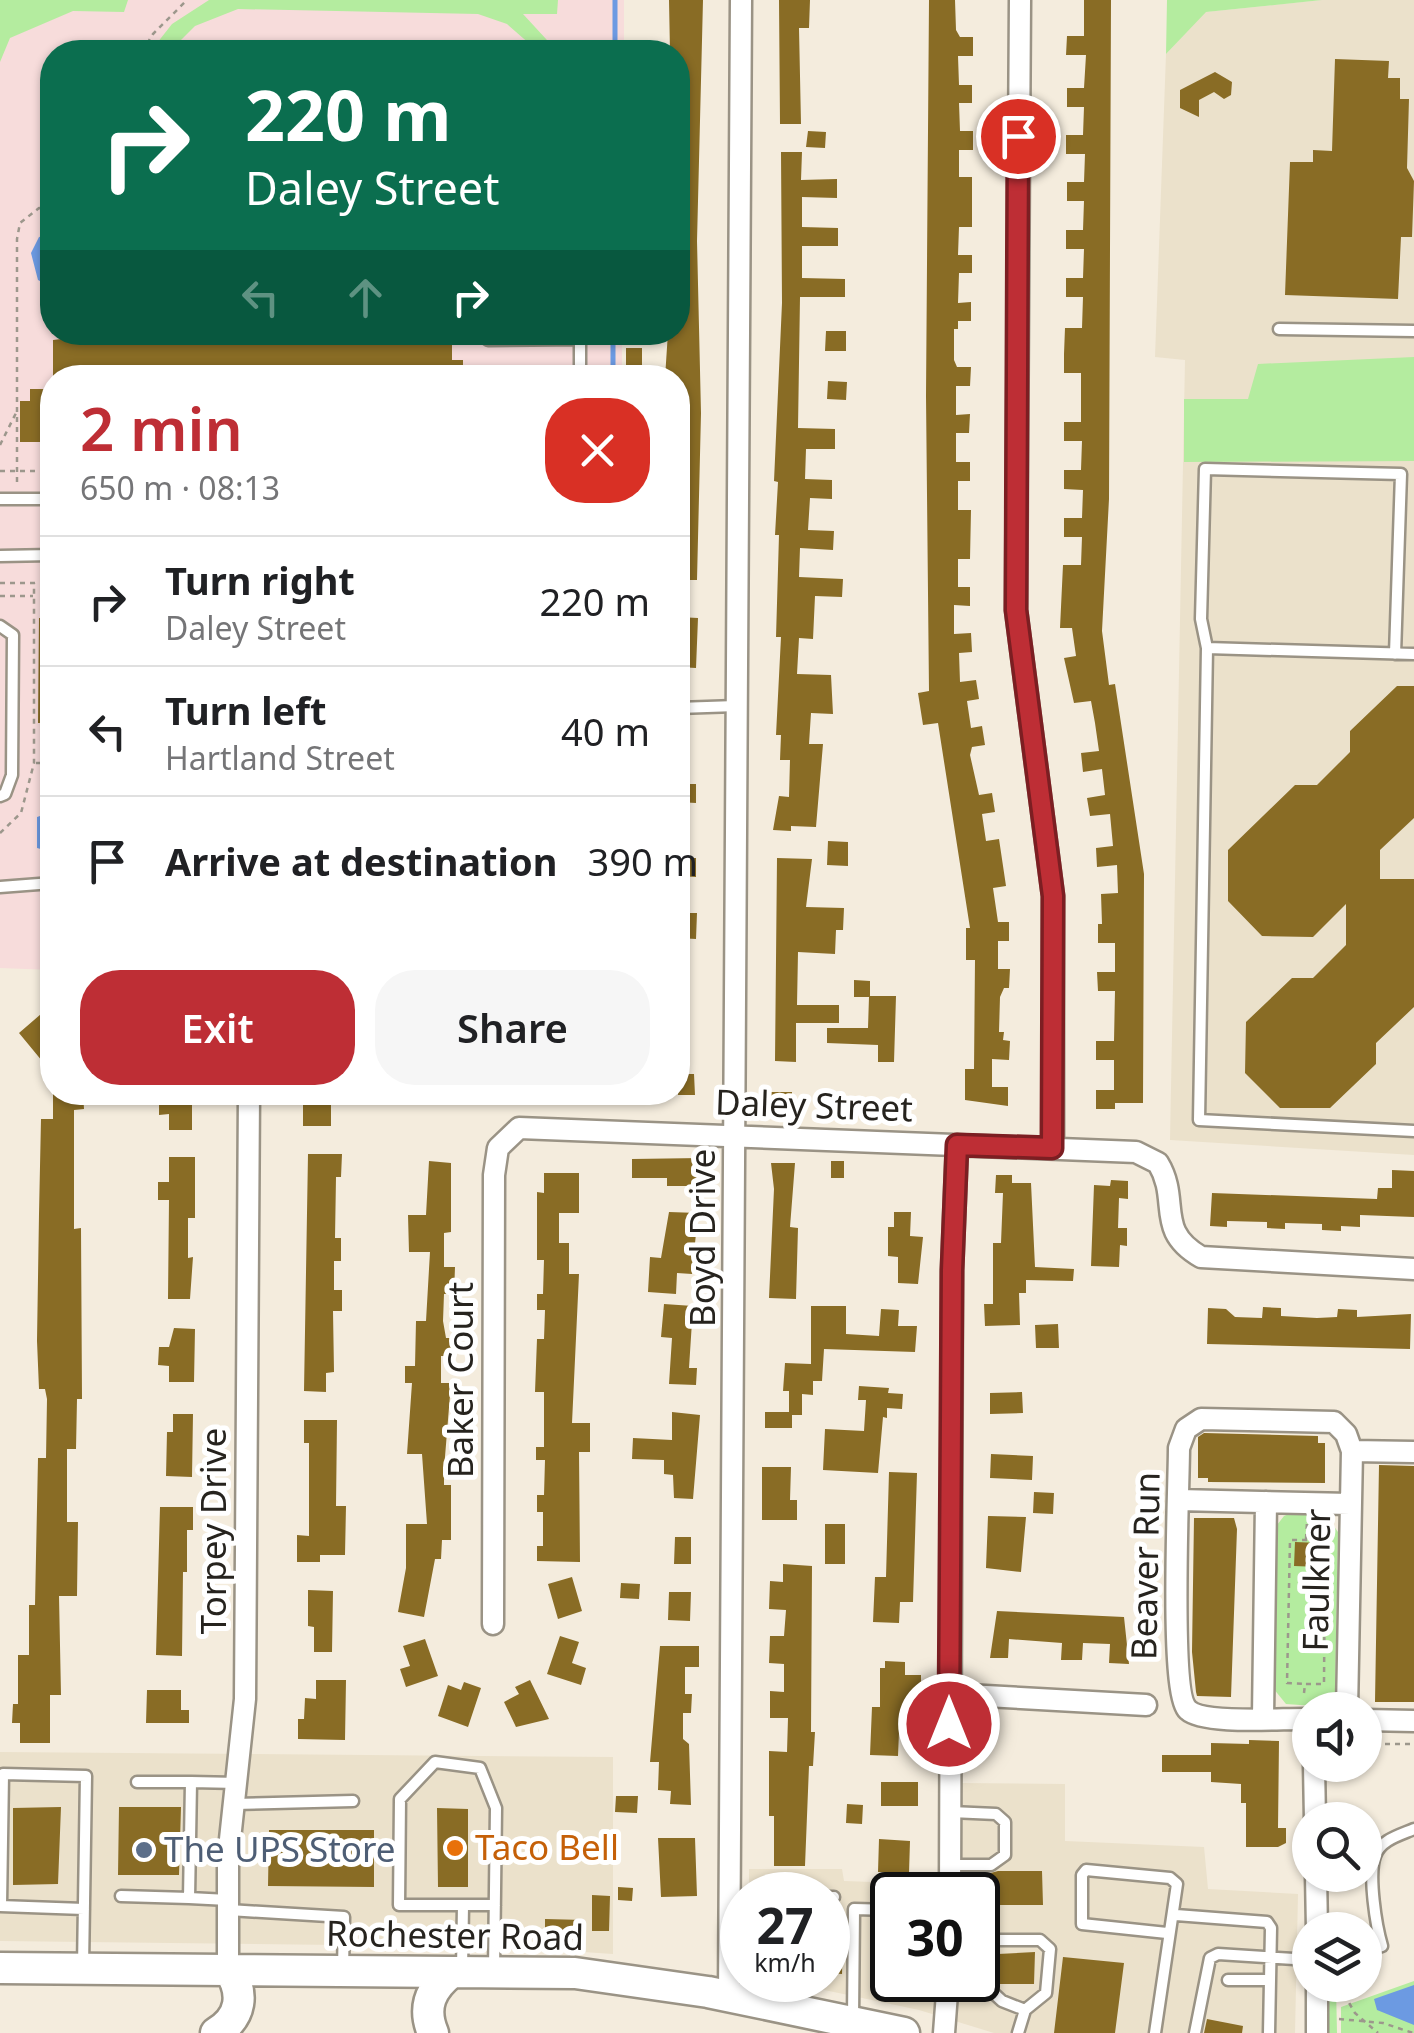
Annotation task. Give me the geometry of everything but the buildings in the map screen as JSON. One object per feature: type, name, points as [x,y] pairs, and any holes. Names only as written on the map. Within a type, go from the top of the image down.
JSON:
[{"type":"main road","name":"Rochester Road","points":[[0,1968],[575,1974],[720,1995]]},
{"type":"main road","points":[[216,2033],[231,2021],[240,2004],[237,1980],[228,1968]]},
{"type":"main road","points":[[433,2033],[427,2006],[435,1988],[457,1972]]},
{"type":"main road","name":"Rochester Road","points":[[759,2002],[904,2033]]},
{"type":"street","name":"Boyd Drive","points":[[736,1872],[741,0]]},
{"type":"street","points":[[1020,0],[1016,610],[1053,896],[1052,1148]]},
{"type":"street","name":"Torpey Drive","points":[[228,1968],[236,1793],[246,1699],[249,1105]]},
{"type":"street","name":"Daley Street","points":[[504,1139],[529,1126],[1136,1152],[1158,1163],[1168,1185],[1171,1228],[1179,1242],[1201,1257],[1263,1264],[1414,1269]]},
{"type":"street","name":"Baker Court","points":[[494,1624],[494,1176],[495,1158],[504,1139]]},
{"type":"street","points":[[950,1872],[957,1145]]},
{"type":"street","name":"Beaver Run","points":[[1263,1718],[1208,1718],[1188,1710],[1178,1690],[1180,1448],[1186,1429],[1201,1419],[1334,1422],[1346,1434],[1352,1451]]},
{"type":"street","points":[[1352,1451],[1414,1452]]},
{"type":"street","name":"Faulkner","points":[[1347,1692],[1352,1451]]},
{"type":"street","points":[[1179,1500],[1350,1504]]},
{"type":"street","points":[[1266,1502],[1263,1718],[1292,1718]]},
{"type":"street","points":[[949,1694],[1146,1706]]},
{"type":"street","points":[[1382,1720],[1414,1721]]},
{"type":"street","points":[[944,2033],[946,2002]]},
{"type":"street","points":[[1316,2033],[1324,2002]]},
{"type":"lane","points":[[1279,329],[1414,331]]},
{"type":"lane","points":[[1396,654],[1401,474],[1205,469],[1201,620],[1207,648],[1199,1120],[1414,1130]]},
{"type":"lane","points":[[0,499],[40,499]]},
{"type":"lane","points":[[0,556],[40,554]]},
{"type":"lane","points":[[0,626],[13,635],[13,695],[12,775],[5,794],[0,796]]},
{"type":"lane","points":[[1207,648],[1414,654]]},
{"type":"lane","points":[[690,708],[737,706]]},
{"type":"lane","points":[[0,887],[40,884]]},
{"type":"lane","points":[[494,1906],[399,1905],[400,1800],[434,1762],[480,1768],[496,1808],[494,1972]]},
{"type":"lane","points":[[83,1968],[84,1909],[86,1776],[3,1774],[1,1906],[84,1909]]},
{"type":"lane","points":[[136,1782],[192,1782],[236,1793],[353,1801]]},
{"type":"lane","points":[[189,1898],[192,1782]]},
{"type":"lane","points":[[950,1812],[996,1814],[1006,1822],[1004,1855],[991,1865],[950,1865]]},
{"type":"lane","points":[[1375,1912],[1374,1856],[1387,1840],[1414,1829]]},
{"type":"lane","points":[[1155,2033],[1167,1933],[1176,1915],[1177,1884],[1170,1878],[1086,1870],[1082,1875],[1082,1924],[1167,1933]]},
{"type":"lane","points":[[121,1896],[189,1898],[344,1918],[343,1970]]},
{"type":"lane","points":[[457,1972],[463,1905]]},
{"type":"lane","points":[[852,2020],[854,1909],[870,1909]]},
{"type":"lane","points":[[1176,1915],[1268,1922],[1269,2033]]},
{"type":"lane","points":[[1000,1940],[1040,1940],[1050,1949],[1046,1993],[1025,2010],[1018,2033]]},
{"type":"lane","points":[[1195,2033],[1210,1958],[1218,1954],[1292,1958]]},
{"type":"lane","points":[[1228,1980],[1270,1980]]},
{"type":"lane","points":[[1000,1999],[1025,2010]]},
{"type":"path","points":[[149,40],[188,0]]},
{"type":"path","points":[[17,499],[20,223],[40,208]]},
{"type":"path","points":[[0,445],[17,412]]},
{"type":"path","points":[[0,471],[40,471]]},
{"type":"path","points":[[0,583],[40,583]]},
{"type":"path","points":[[0,832],[20,813],[34,763],[34,583]]},
{"type":"path","points":[[0,596],[34,596]]},
{"type":"path","points":[[34,763],[40,763]]},
{"type":"path","points":[[1306,1540],[1307,1520]]},
{"type":"path","points":[[1290,1540],[1325,1540],[1324,1684],[1305,1684],[1288,1683],[1290,1540]]},
{"type":"path","points":[[1304,1692],[1305,1684]]},
{"type":"path","points":[[1382,1744],[1414,1744]]},
{"type":"path","points":[[1344,2002],[1378,2033]]},
{"type":"path","points":[[1338,2019],[1361,2019],[1413,2033]]},
{"type":"shaded area","points":[[0,0],[624,0],[624,40],[40,40],[40,345],[622,345],[622,365],[40,365],[40,970],[0,968]]},
{"type":"shaded area","points":[[1322,0],[1414,0],[1414,1155],[1170,1140],[1185,360],[1155,357],[1166,54],[1205,12]]},
{"type":"shaded area","points":[[0,1752],[613,1757],[613,1954],[509,1947],[0,1941]]},
{"type":"shaded area","points":[[958,1783],[1065,1784],[1065,1841],[1204,1847],[1208,1889],[1298,1894],[1298,1912],[1292,1912],[1295,2033],[994,2033],[881,2002],[1000,2002],[1000,1872],[957,1872]]},
{"type":"shaded area","points":[[749,1869],[842,1872],[749,1872]]},
{"type":"shaded area","points":[[850,1881],[870,1882],[870,2000],[850,1995]]},
{"type":"green space","points":[[0,0],[128,0],[124,12],[73,11],[10,38],[0,62]]},
{"type":"green space","points":[[209,0],[558,0],[557,14],[523,14],[547,40],[525,40],[507,24],[478,14],[238,9],[195,26],[181,40],[159,40],[172,24]]},
{"type":"green space","points":[[1167,0],[1322,0],[1206,12],[1166,54]]},
{"type":"green space","points":[[1414,357],[1414,461],[1184,462],[1184,399],[1248,399],[1258,364]]},
{"type":"green space","points":[[1296,1511],[1323,1511],[1338,1532],[1335,1692],[1292,1692],[1292,1704],[1286,1704],[1273,1688],[1277,1525],[1284,1516]]},
{"type":"green space","points":[[1414,1981],[1414,2033],[1341,2033],[1341,2007],[1355,2002],[1382,2002],[1382,1992]]},
{"type":"green space","points":[[1329,2002],[1336,2002],[1337,2033],[1328,2033]]},
{"type":"water","points":[[40,237],[40,281],[31,253]]},
{"type":"water","points":[[40,816],[40,849],[37,848]]},
{"type":"water","points":[[1414,1985],[1414,2025],[1377,2010],[1375,2002],[1382,2002],[1382,1996]]},
{"type":"waterway","points":[[615,0],[615,40]]},
{"type":"waterway","points":[[613,345],[613,365]]},
{"type":"place","name":"Taco Bell","points":[[455,1848]]},
{"type":"place","name":"The UPS Store","points":[[144,1850]]},
{"type":"route","points":[[949,1724],[952,1270],[957,1145],[1052,1148],[1053,896],[1016,610],[1018,136]]}]
